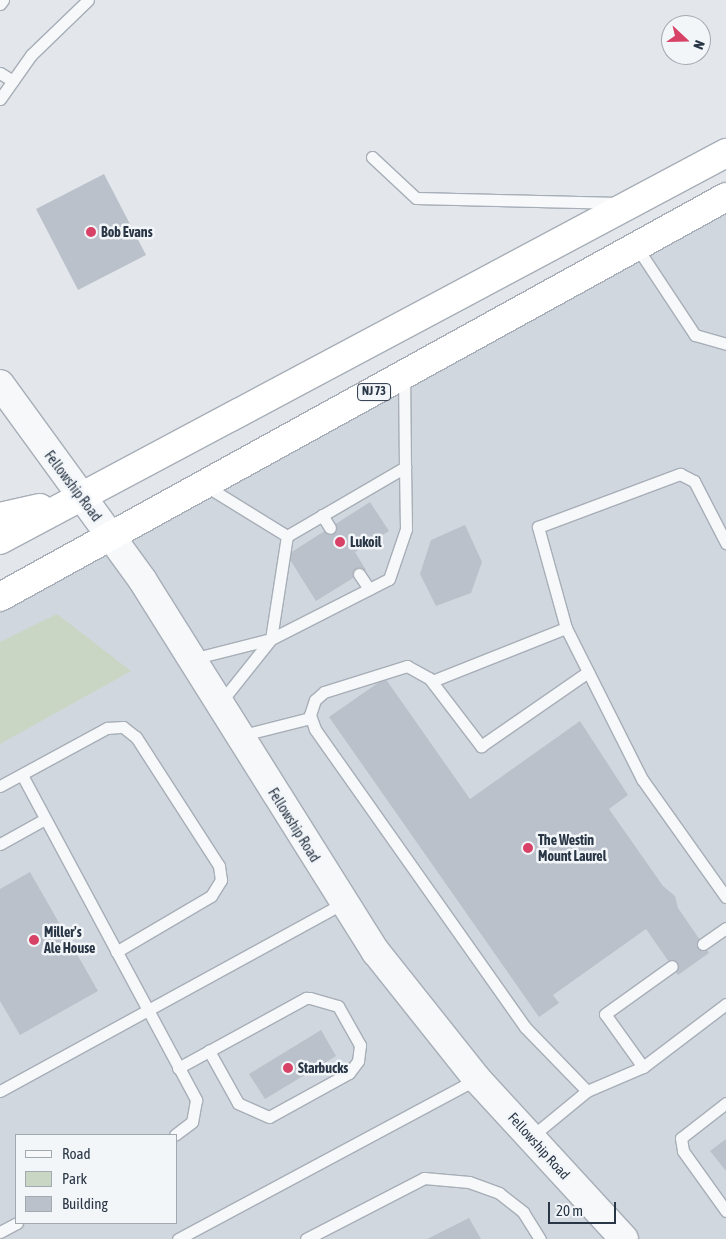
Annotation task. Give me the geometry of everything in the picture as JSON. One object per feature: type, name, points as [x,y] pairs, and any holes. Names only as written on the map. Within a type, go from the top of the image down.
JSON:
[{"type":"highway","points":[[0,540],[726,153]]},
{"type":"highway","name":"NJ 73","points":[[0,597],[726,197]]},
{"type":"highway","points":[[0,517],[81,498]]},
{"type":"street","name":"Fellowship Road","points":[[0,384],[81,498],[111,536],[343,903],[406,992],[477,1079],[624,1239]]},
{"type":"lane","points":[[0,4],[3,0]]},
{"type":"lane","points":[[0,99],[55,28],[88,0]]},
{"type":"lane","points":[[0,73],[13,81]]},
{"type":"lane","points":[[372,157],[416,198],[633,203]]},
{"type":"lane","points":[[636,246],[696,335],[726,344]]},
{"type":"lane","points":[[190,659],[271,639],[389,579],[406,529],[404,376]]},
{"type":"lane","points":[[287,536],[405,467]]},
{"type":"lane","points":[[726,543],[694,482],[680,474],[538,527],[566,628],[642,779],[726,896]]},
{"type":"lane","points":[[204,485],[287,536]]},
{"type":"lane","points":[[322,516],[330,528]]},
{"type":"lane","points":[[218,705],[271,639],[287,536]]},
{"type":"lane","points":[[359,574],[369,590]]},
{"type":"lane","points":[[432,682],[566,628]]},
{"type":"lane","points":[[587,1090],[525,1027],[310,718],[313,703],[322,694],[398,666],[415,668],[432,682],[481,746],[588,672]]},
{"type":"lane","points":[[238,736],[310,718]]},
{"type":"lane","points":[[0,786],[108,728],[126,728],[136,737],[219,866],[220,883],[213,894],[116,952]]},
{"type":"lane","points":[[22,774],[178,1068],[196,1108],[190,1126],[177,1134]]},
{"type":"lane","points":[[0,844],[46,819]]},
{"type":"lane","points":[[0,1090],[343,903]]},
{"type":"lane","points":[[703,944],[726,928]]},
{"type":"lane","points":[[643,1067],[605,1014],[672,966]]},
{"type":"lane","points":[[178,1068],[209,1051],[306,998],[323,998],[341,1009],[359,1041],[358,1060],[349,1074],[269,1117],[238,1103],[209,1051]]},
{"type":"lane","points":[[531,1137],[587,1090],[643,1067],[726,1004]]},
{"type":"lane","points":[[178,1239],[477,1079]]},
{"type":"lane","points":[[726,1104],[681,1138],[683,1151],[726,1211]]},
{"type":"lane","points":[[306,1239],[424,1178],[469,1182],[499,1193],[524,1212],[540,1239]]},
{"type":"lane","points":[[0,1232],[15,1224]]},
{"type":"shaded area","points":[[726,197],[726,1239],[0,1239],[0,597]]},
{"type":"green space","points":[[57,614],[131,671],[0,744],[0,642]]},
{"type":"building","name":"Bob Evans","points":[[104,174],[146,255],[78,290],[36,209]]},
{"type":"building","name":"Lukoil","points":[[370,502],[389,531],[355,552],[366,570],[316,601],[287,555]]},
{"type":"building","points":[[465,525],[482,562],[471,593],[436,606],[420,574],[431,540]]},
{"type":"building","name":"The Westin Mount Laurel","points":[[385,678],[470,799],[580,721],[628,795],[609,809],[663,886],[675,896],[678,908],[709,953],[678,975],[646,929],[553,995],[559,1003],[539,1017],[329,717]]},
{"type":"building","name":"Miller's Ale House","points":[[30,872],[98,991],[20,1035],[0,1001],[0,889]]},
{"type":"building","name":"Starbucks","points":[[321,1030],[336,1056],[265,1099],[249,1074]]},
{"type":"building","points":[[726,1139],[726,1171],[710,1151]]},
{"type":"building","points":[[469,1218],[481,1239],[427,1239]]},
{"type":"place","name":"Bob Evans","points":[[91,232]]},
{"type":"place","name":"Lukoil","points":[[340,542]]},
{"type":"place","name":"The Westin Mount Laurel","points":[[528,848]]},
{"type":"place","name":"Miller's Ale House","points":[[34,940]]},
{"type":"place","name":"Starbucks","points":[[288,1068]]}]
